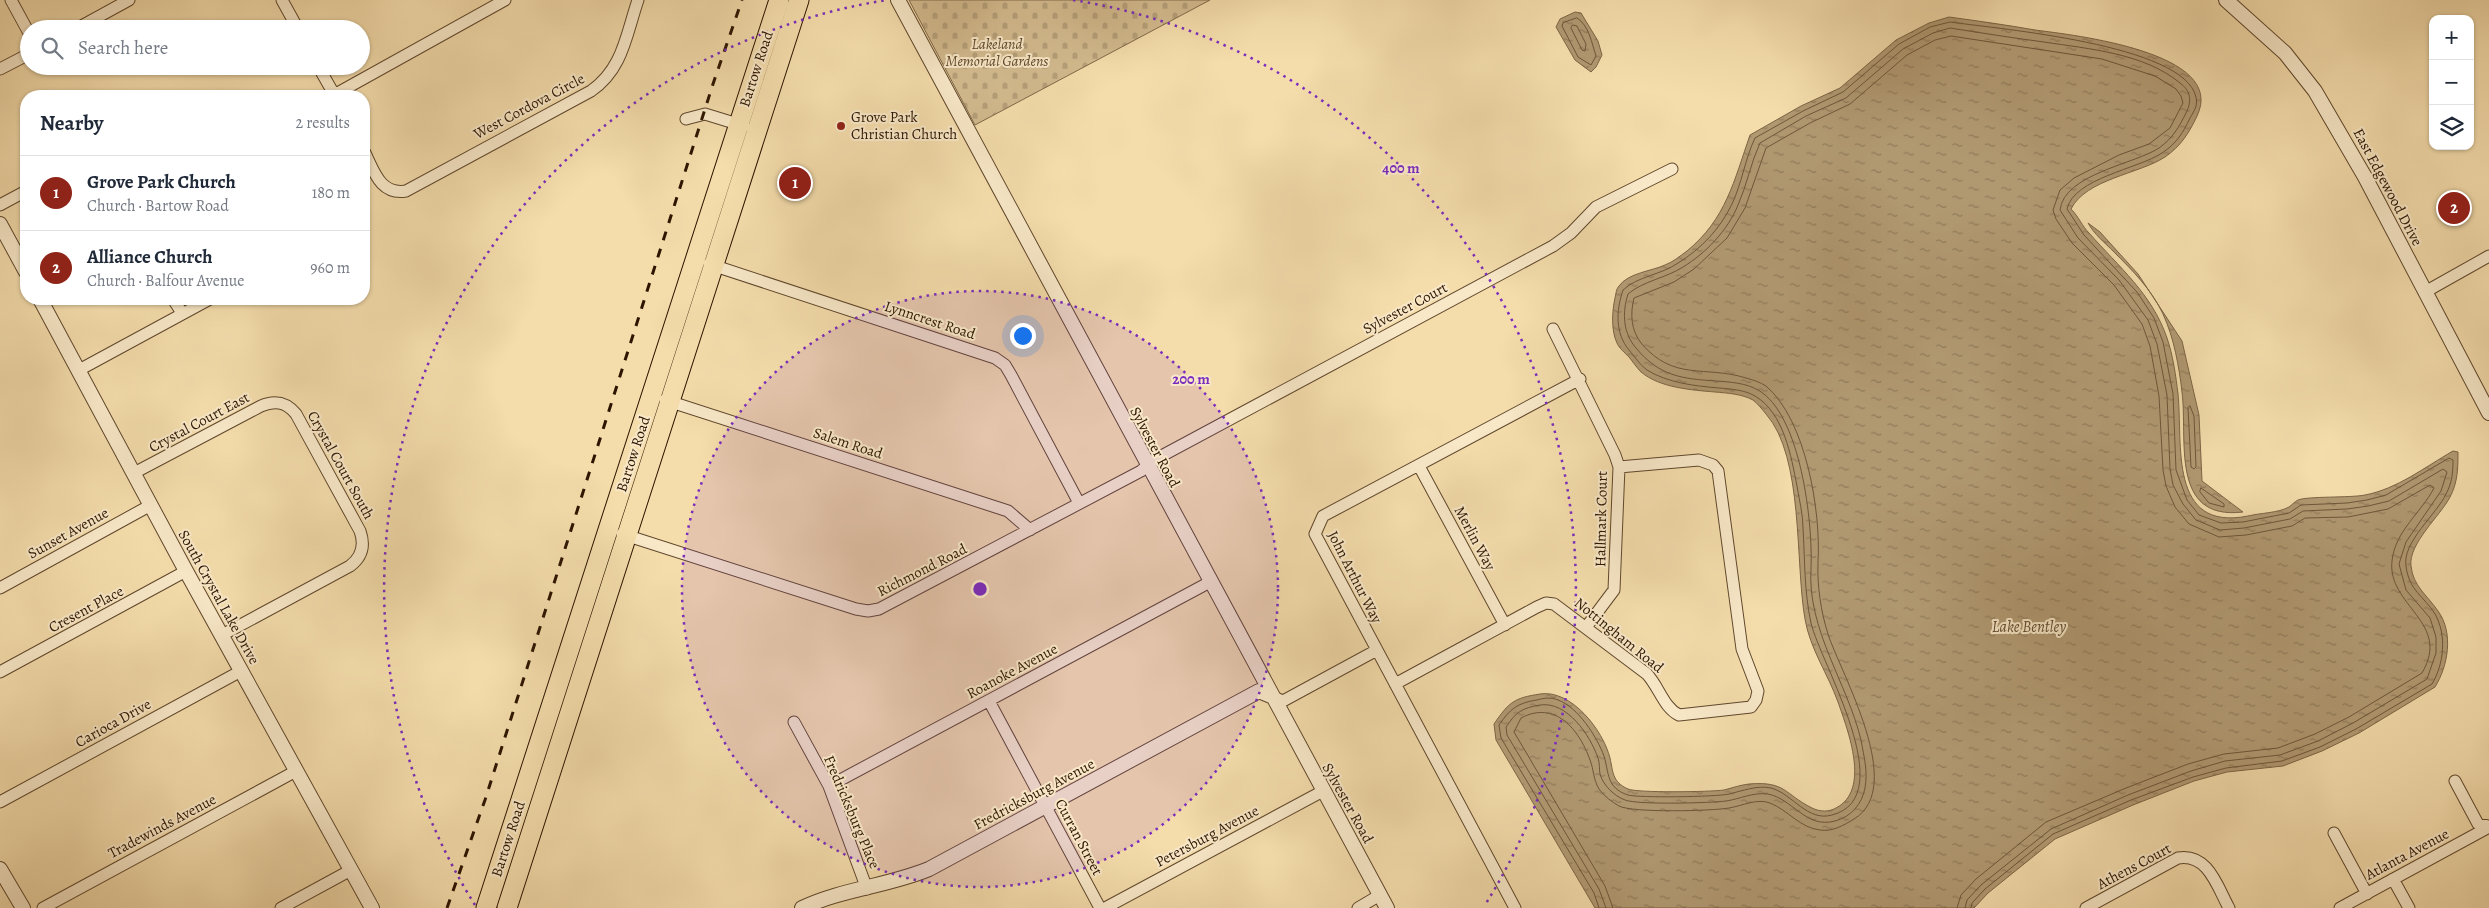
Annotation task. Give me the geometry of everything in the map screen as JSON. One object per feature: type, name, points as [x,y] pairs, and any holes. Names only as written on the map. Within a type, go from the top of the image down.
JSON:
[{"type":"main road","name":"Bartow Road","points":[[486,908],[778,0]]},
{"type":"main road","name":"Bartow Road","points":[[507,908],[799,0]]},
{"type":"street","points":[[11,0],[22,20]]},
{"type":"street","points":[[92,20],[129,0]]},
{"type":"street","points":[[282,0],[293,20]]},
{"type":"street","points":[[343,90],[505,0]]},
{"type":"street","name":"West Cordova Circle","points":[[370,162],[380,181],[388,190],[396,192],[406,191],[600,84],[617,65],[638,0]]},
{"type":"street","name":"Sylvester Road","points":[[898,0],[1147,466],[1387,908]]},
{"type":"street","name":"East Edgewood Drive","points":[[2226,0],[2285,53],[2316,91],[2365,177],[2489,413]]},
{"type":"street","points":[[0,69],[20,59]]},
{"type":"street","points":[[323,75],[331,90]]},
{"type":"street","points":[[686,119],[705,114],[757,131]]},
{"type":"street","name":"Sylvester Court","points":[[1147,466],[1154,460],[1553,246],[1571,233],[1596,207],[1672,169]]},
{"type":"street","points":[[0,205],[20,194]]},
{"type":"street","points":[[0,224],[20,261]]},
{"type":"street","points":[[2425,292],[2489,256]]},
{"type":"street","name":"Lynncrest Road","points":[[695,261],[714,265],[995,358],[1012,374],[1079,503]]},
{"type":"street","name":"South Crystal Lake Drive","points":[[43,305],[186,572],[372,908]]},
{"type":"street","points":[[177,305],[182,313]]},
{"type":"street","points":[[79,370],[198,305]]},
{"type":"street","name":"Hallmark Court","points":[[1553,329],[1580,379],[1615,455],[1618,467],[1614,590],[1587,626]]},
{"type":"street","name":"John Arthur Way","points":[[1515,908],[1315,534],[1323,516],[1580,379]]},
{"type":"street","name":"Salem Road","points":[[651,397],[1008,511],[1030,530]]},
{"type":"street","name":"Crystal Court East","points":[[134,473],[269,402],[280,402]]},
{"type":"street","name":"Crystal Court South","points":[[222,635],[350,566],[362,551],[363,540],[360,531],[296,414],[290,406],[280,402]]},
{"type":"street","name":"Nottingham Road","points":[[1395,684],[1536,608],[1546,604],[1554,604],[1587,626],[1647,674],[1657,685],[1671,712],[1679,715],[1743,709],[1751,706],[1756,700],[1757,683],[1744,659],[1742,649],[1718,471],[1713,465],[1699,460],[1618,467]]},
{"type":"street","name":"Richmond Road","points":[[609,529],[868,611],[879,609],[895,602],[1079,503],[1141,472],[1147,466]]},
{"type":"street","name":"Merlin Way","points":[[1419,466],[1505,625]]},
{"type":"street","name":"Sunset Avenue","points":[[0,588],[151,505]]},
{"type":"street","name":"Cresent Place","points":[[0,672],[186,572]]},
{"type":"street","name":"Roanoke Avenue","points":[[829,786],[1210,582]]},
{"type":"street","points":[[1272,696],[1283,701],[1377,650]]},
{"type":"street","name":"Carioca Drive","points":[[0,802],[241,671]]},
{"type":"street","name":"Fredricksburg Avenue","points":[[802,908],[819,901],[903,880],[929,869],[1259,691],[1272,696]]},
{"type":"street","name":"Curran Street","points":[[989,701],[1100,908]]},
{"type":"street","name":"Fredricksburg Place","points":[[794,722],[829,786],[867,889]]},
{"type":"street","name":"Tradewinds Avenue","points":[[43,908],[296,771]]},
{"type":"street","points":[[2455,781],[2478,824],[2489,827]]},
{"type":"street","name":"Petersburg Avenue","points":[[1106,908],[1323,791]]},
{"type":"street","name":"Atlanta Avenue","points":[[2340,908],[2489,827]]},
{"type":"street","points":[[2334,833],[2367,894]]},
{"type":"street","name":"Athens Court","points":[[2086,908],[2178,858],[2188,856],[2199,859],[2206,866],[2229,908]]},
{"type":"street","points":[[0,869],[23,908]]},
{"type":"street","points":[[281,908],[351,870]]},
{"type":"street","points":[[2393,879],[2409,908]]},
{"type":"street","points":[[1358,908],[1380,895]]},
{"type":"green space","name":"Lakeland Memorial Gardens","points":[[909,0],[1210,0],[975,125]]},
{"type":"water","points":[[1575,12],[1581,13],[1598,41],[1602,55],[1591,72],[1575,60],[1556,27],[1560,19]]},
{"type":"water","name":"Lake Bentley","points":[[1949,17],[2111,43],[2142,51],[2169,62],[2190,76],[2200,94],[2197,116],[2188,134],[2180,144],[2171,153],[2154,163],[2114,178],[2088,191],[2078,199],[2071,209],[2087,230],[2144,294],[2161,322],[2174,366],[2178,394],[2181,459],[2185,480],[2192,498],[2204,511],[2222,517],[2248,516],[2285,509],[2303,499],[2365,495],[2400,483],[2453,451],[2458,452],[2457,474],[2453,491],[2446,504],[2420,539],[2411,557],[2412,573],[2421,590],[2438,611],[2446,629],[2448,639],[2446,660],[2440,679],[2435,687],[2359,733],[2322,751],[2283,766],[2227,772],[2194,781],[2055,839],[1988,893],[1974,908],[1595,908],[1496,740],[1494,724],[1508,706],[1518,699],[1540,694],[1552,694],[1574,705],[1593,724],[1606,747],[1616,780],[1628,789],[1659,792],[1704,791],[1724,790],[1749,784],[1771,785],[1784,790],[1812,808],[1827,811],[1836,808],[1847,799],[1855,774],[1854,759],[1847,728],[1834,692],[1807,630],[1802,596],[1792,483],[1787,456],[1778,433],[1763,410],[1755,401],[1749,398],[1734,394],[1667,385],[1657,382],[1641,372],[1619,347],[1615,338],[1613,315],[1617,289],[1628,278],[1674,261],[1700,239],[1711,226],[1727,198],[1750,135],[1801,106],[1840,88],[1896,40],[1929,23]]},
{"type":"water","points":[[2088,223],[2100,232],[2138,274],[2149,291],[2135,273],[2096,235]]},
{"type":"water","points":[[2158,305],[2182,341],[2199,415],[2202,481],[2243,512],[2219,511],[2203,504],[2193,490],[2187,473],[2184,453],[2182,392],[2178,362],[2170,333]]},
{"type":"railway","points":[[447,908],[485,800],[713,84],[742,0]]},
{"type":"place","name":"Grove Park Christian Church","points":[[841,126]]},
{"type":"place","name":"Grove Park Church","points":[[795,183]]},
{"type":"place","name":"Alliance Church","points":[[2454,208]]}]
